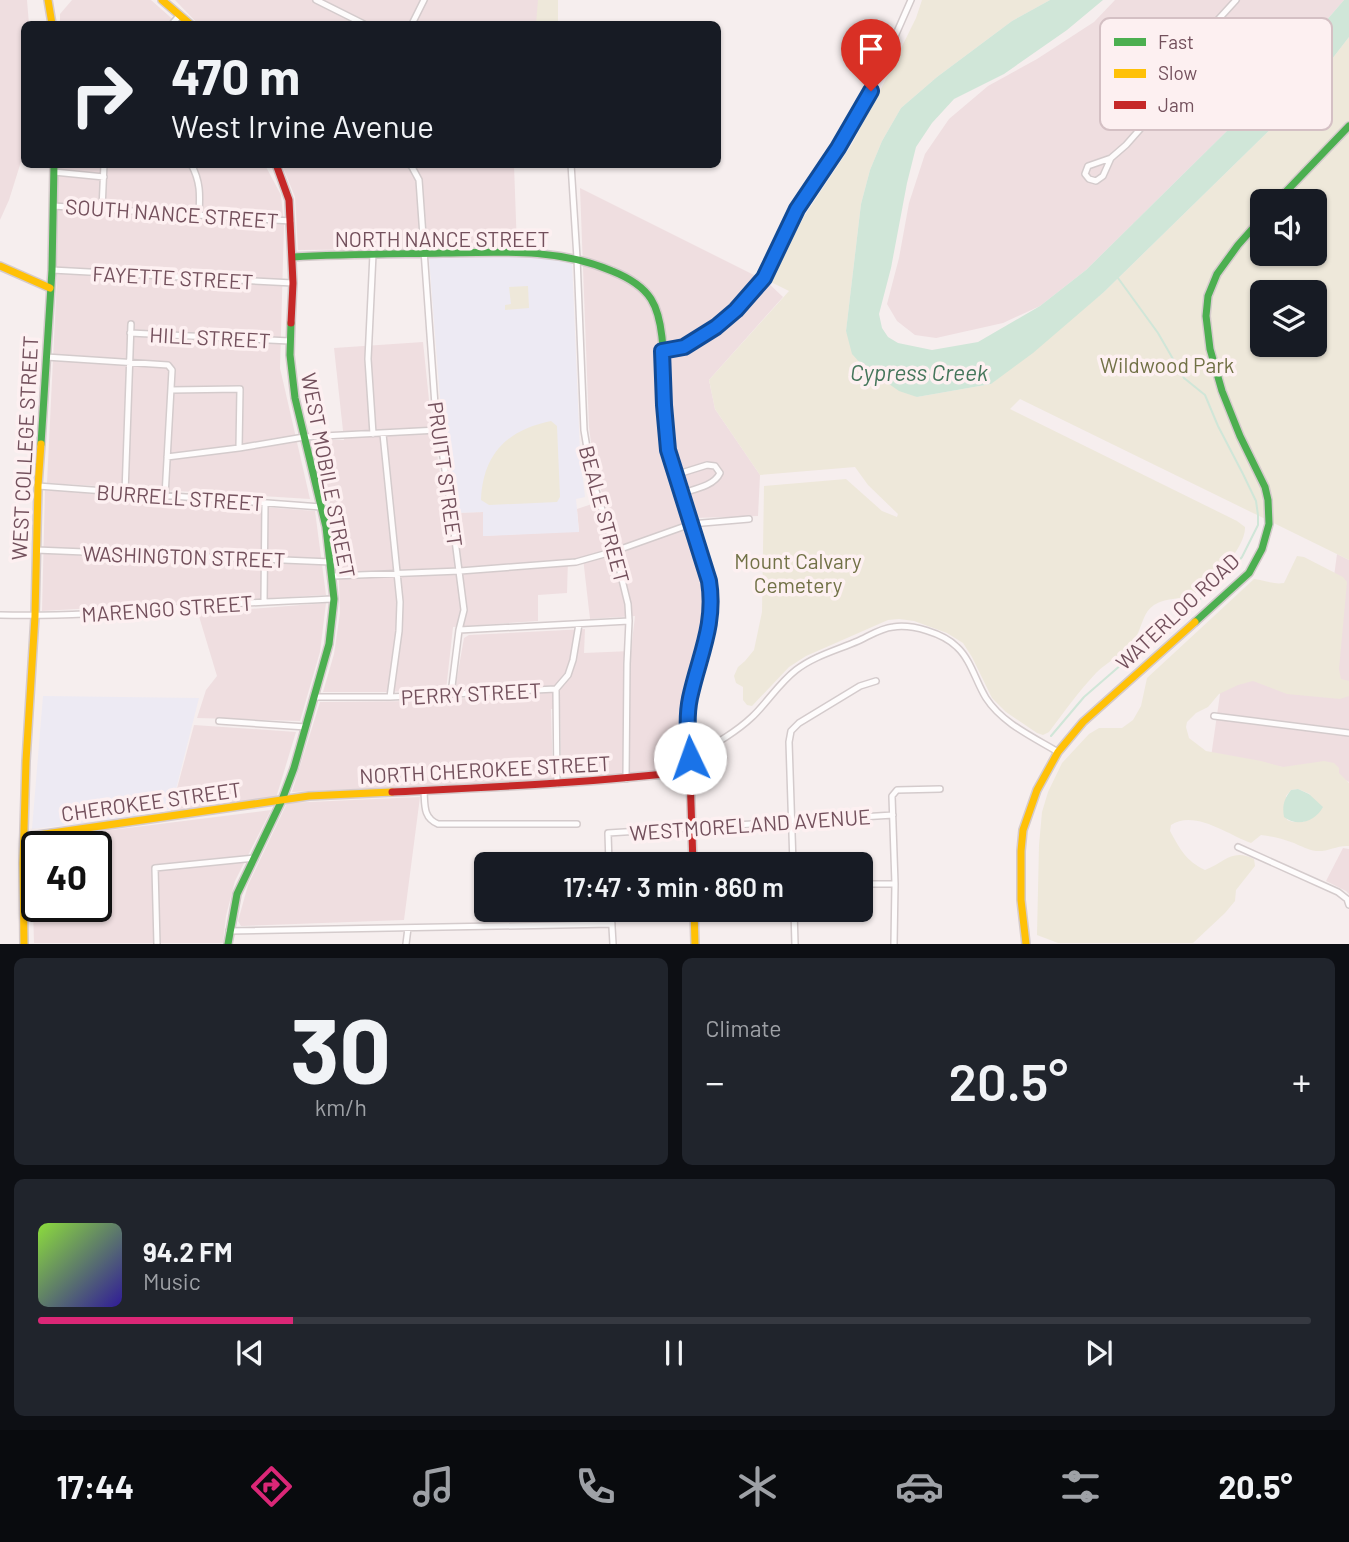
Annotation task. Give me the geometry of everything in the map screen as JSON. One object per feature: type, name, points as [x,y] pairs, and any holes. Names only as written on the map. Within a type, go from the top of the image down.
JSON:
[{"type":"street","points":[[48,0],[52,21]]},
{"type":"street","points":[[162,0],[187,21]]},
{"type":"street","points":[[316,0],[358,21]]},
{"type":"street","points":[[414,21],[424,0]]},
{"type":"street","points":[[662,351],[684,347],[716,327],[736,310],[764,278],[797,209],[838,148],[871,91],[911,0]]},
{"type":"street","points":[[1219,18],[1236,0]]},
{"type":"street","points":[[175,21],[180,15]]},
{"type":"street","points":[[1289,189],[1349,126]]},
{"type":"street","points":[[1111,158],[1103,176],[1096,181],[1089,179],[1085,173],[1088,166],[1111,158],[1140,130]]},
{"type":"street","points":[[54,168],[104,177]]},
{"type":"street","name":"WEST COLLEGE STREET","points":[[24,831],[35,616],[38,486],[52,270],[54,168]]},
{"type":"street","points":[[102,209],[104,168]]},
{"type":"street","points":[[193,168],[198,177],[200,215]]},
{"type":"street","name":"WEST MOBILE STREET","points":[[228,943],[237,894],[256,858],[294,768],[329,644],[334,599],[333,576],[321,507],[295,398],[290,355],[293,284],[291,221],[289,200],[277,168]]},
{"type":"street","name":"PRUITT STREET","points":[[413,168],[419,180],[438,430],[464,610],[451,694]]},
{"type":"street","name":"BEALE STREET","points":[[571,168],[578,258],[584,430],[592,478],[625,589],[629,621],[626,779]]},
{"type":"street","name":"SOUTH NANCE STREET","points":[[53,206],[291,221]]},
{"type":"street","name":"WATERLOO ROAD","points":[[1026,943],[1021,900],[1023,830],[1037,790],[1058,752],[1101,705],[1249,573],[1267,536],[1270,515],[1268,494],[1219,385],[1207,336],[1208,297],[1229,254],[1250,231]]},
{"type":"street","name":"NORTH NANCE STREET","points":[[293,257],[539,252],[578,258],[598,265],[632,281],[649,296],[661,322],[668,450],[709,581],[711,596],[711,617],[688,714],[693,852]]},
{"type":"street","points":[[373,254],[368,359],[373,434]]},
{"type":"street","points":[[0,266],[50,288]]},
{"type":"street","name":"FAYETTE STREET","points":[[52,270],[293,284]]},
{"type":"street","points":[[125,493],[131,324]]},
{"type":"street","name":"HILL STREET","points":[[130,332],[290,341]]},
{"type":"street","points":[[46,357],[168,365],[172,370],[165,495]]},
{"type":"street","points":[[171,390],[240,389],[239,448]]},
{"type":"street","points":[[167,457],[304,437],[438,430]]},
{"type":"street","points":[[383,433],[400,617],[390,697]]},
{"type":"street","points":[[676,475],[707,465],[715,466],[720,473],[717,480],[682,493]]},
{"type":"street","name":"BURRELL STREET","points":[[38,486],[321,507]]},
{"type":"street","points":[[264,602],[265,503]]},
{"type":"street","points":[[333,576],[460,571],[576,562],[691,524],[749,519]]},
{"type":"street","name":"WASHINGTON STREET","points":[[36,550],[331,562]]},
{"type":"street","name":"MARENGO STREET","points":[[0,615],[35,616],[334,599]]},
{"type":"street","points":[[459,631],[629,621]]},
{"type":"street","name":"PERRY STREET","points":[[315,697],[390,697],[556,689],[568,675],[579,624]]},
{"type":"street","points":[[690,758],[751,718],[794,671],[812,660],[891,626],[927,631],[946,638],[958,647],[994,709],[1058,752]]},
{"type":"street","points":[[793,852],[789,742],[791,732],[799,723],[860,686],[876,681]]},
{"type":"street","points":[[556,689],[557,784]]},
{"type":"street","points":[[1214,716],[1349,733]]},
{"type":"street","points":[[219,722],[306,727]]},
{"type":"street","name":"NORTH CHEROKEE STREET","points":[[282,800],[309,796],[557,784],[690,771]]},
{"type":"street","points":[[894,943],[892,796],[898,790],[940,789]]},
{"type":"street","points":[[424,791],[426,814],[438,824],[577,824]]},
{"type":"street","name":"CHEROKEE STREET","points":[[60,831],[282,800]]},
{"type":"street","name":"WESTMORELAND AVENUE","points":[[609,852],[608,833],[892,815]]},
{"type":"street","points":[[1238,847],[1344,895],[1349,905]]},
{"type":"street","points":[[158,943],[155,868],[256,858]]},
{"type":"street","points":[[873,884],[895,884]]},
{"type":"street","name":"WEST COLLEGE STREET","points":[[23,922],[23,941]]},
{"type":"street","points":[[694,922],[695,943]]},
{"type":"street","points":[[795,922],[796,943]]},
{"type":"street","points":[[229,931],[612,924],[613,943]]},
{"type":"street","points":[[406,943],[408,928]]},
{"type":"shaded area","points":[[0,0],[27,0],[29,21],[21,21],[21,162],[0,220]]},
{"type":"shaded area","points":[[72,0],[151,0],[175,21],[60,21],[60,14]]},
{"type":"shaded area","points":[[175,0],[542,0],[537,21],[195,21]]},
{"type":"shaded area","points":[[1115,0],[1344,0],[1328,18],[1100,18],[1100,130],[1228,130],[1086,270],[1040,306],[1003,323],[936,338],[915,335],[897,321],[887,304],[909,203],[925,154],[949,119],[988,86],[1037,59],[1094,22]]},
{"type":"shaded area","points":[[57,168],[267,168],[281,195],[284,225],[280,368],[310,499],[47,483],[57,277]]},
{"type":"shaded area","points":[[283,168],[514,168],[517,248],[298,250],[295,197]]},
{"type":"shaded area","points":[[580,188],[766,281],[783,297],[709,380],[715,409],[760,475],[758,516],[694,518],[683,521],[705,588],[705,615],[682,705],[683,761],[679,768],[580,778],[580,757],[561,757],[560,709],[551,709],[553,779],[292,792],[320,702],[423,701],[526,694],[526,685],[455,689],[464,638],[469,635],[585,629],[584,653],[631,651],[635,616],[590,619],[583,558],[568,559],[567,593],[538,595],[538,621],[453,627],[446,690],[323,692],[334,654],[340,613],[339,581],[329,515],[312,440],[344,440],[334,348],[423,342],[446,513],[483,512],[483,536],[579,531],[577,509],[604,500],[594,466],[589,427]]},
{"type":"shaded area","points":[[539,256],[572,261],[580,452],[585,497],[576,499],[579,532],[483,536],[483,512],[455,513],[442,423],[429,258]]},
{"type":"shaded area","points":[[45,490],[315,511],[326,595],[42,611]]},
{"type":"shaded area","points":[[1337,554],[1349,560],[1349,782],[1334,774],[1211,757],[1225,659],[1321,673]]},
{"type":"shaded area","points":[[326,603],[320,652],[300,721],[197,718],[206,690],[217,676],[198,613]]},
{"type":"shaded area","points":[[43,696],[199,698],[171,809],[121,819],[32,829]]},
{"type":"shaded area","points":[[194,725],[296,732],[276,798],[171,811]]},
{"type":"shaded area","points":[[420,797],[404,920],[241,926],[238,921],[248,885],[287,803]]},
{"type":"shaded area","points":[[271,810],[235,881],[226,916],[223,943],[34,943],[33,922],[112,922],[112,831],[103,831]]},
{"type":"shaded area","points":[[1343,848],[1349,849],[1349,894],[1326,881]]},
{"type":"green space","points":[[538,0],[558,0],[558,21],[536,21]]},
{"type":"green space","points":[[922,0],[1050,0],[1012,21],[937,77],[901,108],[882,141],[870,170],[861,204],[846,331],[862,365],[917,397],[991,384],[1104,292],[1270,130],[1332,130],[1332,59],[1349,37],[1349,560],[1020,399],[1010,409],[1245,527],[1240,544],[1219,574],[1195,594],[1164,601],[1150,608],[1132,642],[1096,673],[1049,732],[1043,735],[1006,712],[992,698],[963,643],[947,633],[914,621],[899,619],[888,620],[806,656],[789,667],[752,706],[747,705],[743,700],[743,687],[736,683],[734,676],[738,667],[754,650],[762,612],[764,486],[846,479],[882,511],[897,517],[898,514],[868,485],[855,467],[760,475],[715,409],[709,380],[789,291],[771,282],[803,218],[852,144],[916,18]]},
{"type":"green space","points":[[528,286],[529,308],[505,310],[505,305],[511,304],[509,287]]},
{"type":"green space","points":[[551,421],[557,426],[560,497],[557,502],[489,505],[481,500],[487,470],[500,447],[522,431]]},
{"type":"green space","points":[[1297,556],[1343,577],[1347,582],[1339,669],[1341,679],[1349,681],[1349,696],[1340,699],[1287,694],[1253,681],[1219,694],[1208,707],[1187,722],[1186,727],[1189,738],[1206,751],[1283,767],[1324,761],[1334,763],[1349,783],[1349,846],[1316,851],[1261,835],[1251,843],[1211,825],[1190,820],[1180,821],[1171,825],[1170,831],[1184,854],[1198,866],[1205,870],[1240,855],[1254,859],[1255,866],[1236,890],[1235,901],[1193,943],[1058,943],[1037,935],[1042,812],[1062,763],[1089,734],[1099,728],[1122,728],[1133,720],[1141,706],[1147,678],[1254,579],[1284,583]],"holes":[[[1298,789],[1310,794],[1304,822],[1287,820],[1286,796],[1291,790]]]},
{"type":"water","name":"Cypress Creek","points":[[1050,0],[1103,0],[1067,30],[1004,74],[954,99],[932,123],[916,147],[879,314],[882,328],[888,337],[898,343],[932,350],[978,342],[1040,306],[1086,270],[1228,130],[1270,130],[1104,292],[1033,353],[991,384],[917,397],[899,391],[862,365],[852,354],[846,331],[861,204],[870,170],[882,141],[901,108],[937,77],[1012,21]]},
{"type":"water","name":"Cypress Creek","points":[[1344,0],[1349,0],[1349,37],[1332,59],[1332,18],[1328,18]]},
{"type":"water","points":[[1298,789],[1309,794],[1323,807],[1311,819],[1294,822],[1284,817],[1283,806],[1291,790]]},
{"type":"waterway","points":[[1051,736],[1084,697],[1217,585],[1242,557],[1258,525],[1256,501],[1205,395],[1184,378],[1158,333],[1118,278]]},
{"type":"traffic: fast","points":[[1289,189],[1349,126]]},
{"type":"traffic: fast","points":[[41,444],[52,270],[54,168]]},
{"type":"traffic: fast","points":[[1195,622],[1249,573],[1262,549],[1269,524],[1265,487],[1222,391],[1210,349],[1206,316],[1208,296],[1217,274],[1250,232]]},
{"type":"traffic: fast","points":[[293,257],[529,253],[571,258],[618,273],[643,290],[656,310],[662,339],[665,414]]},
{"type":"traffic: fast","points":[[228,944],[237,894],[282,800],[294,768],[329,644],[334,599],[326,527],[295,398],[290,355],[291,323]]},
{"type":"traffic: slow","points":[[48,0],[52,21]]},
{"type":"traffic: slow","points":[[162,0],[186,21]]},
{"type":"traffic: slow","points":[[0,266],[50,288]]},
{"type":"traffic: slow","points":[[24,944],[26,761],[35,616],[41,444]]},
{"type":"traffic: slow","points":[[1026,944],[1021,900],[1021,851],[1023,830],[1037,790],[1058,752],[1083,722],[1195,622]]},
{"type":"traffic: slow","points":[[66,831],[309,796],[392,792]]},
{"type":"traffic: slow","points":[[694,922],[695,944]]},
{"type":"traffic: jam","points":[[277,168],[289,200],[293,283],[291,323]]},
{"type":"traffic: jam","points":[[665,414],[668,450],[709,581],[711,599],[707,632],[688,714],[693,852]]},
{"type":"traffic: jam","points":[[392,792],[579,782],[690,771]]},
{"type":"route","points":[[690,758],[688,714],[711,617],[711,596],[709,581],[668,450],[662,351],[684,347],[716,327],[736,310],[764,278],[797,209],[838,148],[871,91]]},
{"type":"park label","name":"Wildwood Park","points":[[1167,364]]},
{"type":"park label","name":"Mount Calvary Cemetery","points":[[798,572]]}]
